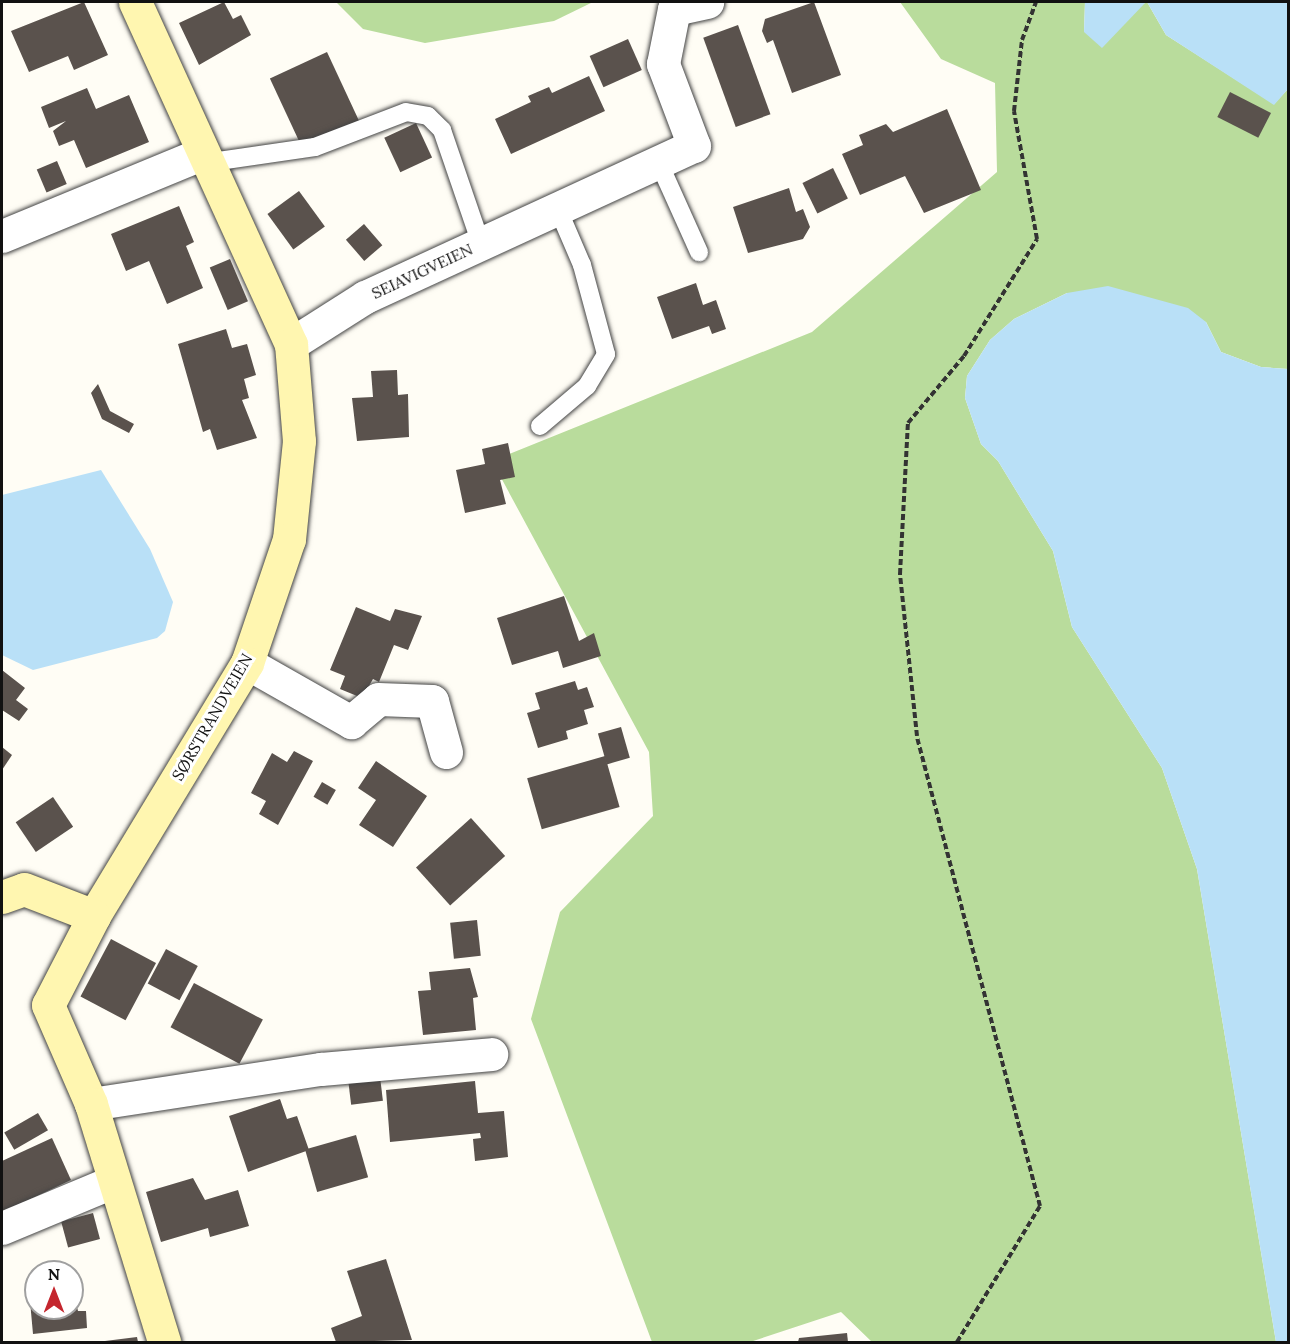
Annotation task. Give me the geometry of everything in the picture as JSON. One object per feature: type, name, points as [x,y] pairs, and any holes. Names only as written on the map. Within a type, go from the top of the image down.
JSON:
[{"type":"street","name":"SØRSTRANDVEIEN","points":[[135,2],[203,158],[291,344],[299,441],[289,539],[247,663],[94,916],[48,1005],[91,1104],[112,1182],[164,1342]]},
{"type":"street","name":"SEIAVIGVEIEN","points":[[291,344],[365,297],[694,146],[663,64],[674,5],[706,2]]},
{"type":"street","points":[[2,236],[203,158]]},
{"type":"street","points":[[247,663],[351,722],[378,699],[432,702],[446,752]]},
{"type":"street","points":[[2,897],[24,889],[94,916]]},
{"type":"street","points":[[91,1104],[321,1069],[491,1054]]},
{"type":"street","points":[[2,1228],[112,1182]]},
{"type":"lane","points":[[203,158],[315,147],[406,112],[428,116],[442,130],[481,244]]},
{"type":"lane","points":[[659,163],[699,252]]},
{"type":"lane","points":[[540,426],[587,386],[606,354],[582,265],[558,209]]},
{"type":"path","points":[[957,1342],[1040,1206],[917,736],[900,574],[908,423],[964,356],[1037,239],[1014,111],[1022,40],[1036,2]]},
{"type":"green space","points":[[336,2],[593,2],[554,21],[425,43],[363,29]]},
{"type":"green space","points":[[900,2],[1085,2],[1084,32],[1147,2],[1166,35],[1274,104],[1288,89],[1288,369],[1261,367],[1221,352],[1206,322],[1067,293],[1014,319],[990,340],[967,376],[965,398],[981,444],[998,461],[1053,551],[1072,627],[1162,768],[1197,869],[1276,1342],[872,1342],[841,1312],[750,1342],[652,1342],[531,1019],[560,912],[653,816],[649,752],[492,461],[812,332],[997,172],[995,83],[941,59]]},
{"type":"water","points":[[1085,2],[1146,2],[1102,48],[1084,32]]},
{"type":"water","points":[[1147,2],[1288,2],[1288,89],[1274,105],[1166,35]]},
{"type":"water","points":[[1108,286],[1188,308],[1206,322],[1221,352],[1261,367],[1288,369],[1288,1342],[1276,1342],[1197,869],[1162,768],[1072,627],[1053,551],[998,461],[981,444],[965,398],[967,376],[990,340],[1014,319],[1067,293]]},
{"type":"water","points":[[101,470],[150,549],[173,602],[165,631],[157,638],[33,670],[2,655],[2,495]]},
{"type":"building","points":[[84,2],[108,55],[74,70],[68,56],[29,72],[11,31]]},
{"type":"building","points":[[224,2],[233,19],[241,15],[251,35],[199,65],[179,23]]},
{"type":"building","points":[[814,2],[841,75],[792,93],[773,40],[767,43],[762,31],[765,19]]},
{"type":"building","points":[[738,25],[770,114],[736,127],[703,38]]},
{"type":"building","points":[[628,39],[642,70],[603,87],[590,56]]},
{"type":"building","points":[[327,52],[359,121],[302,148],[270,79]]},
{"type":"building","points":[[589,76],[605,111],[511,154],[495,119],[531,102],[528,96],[549,87],[552,93]]},
{"type":"building","points":[[87,88],[96,109],[129,95],[149,142],[86,168],[74,140],[59,146],[53,131],[66,121],[49,128],[41,107]]},
{"type":"building","points":[[1230,92],[1271,113],[1258,138],[1217,117]]},
{"type":"building","points":[[947,109],[981,190],[924,213],[905,176],[860,195],[842,154],[863,145],[859,135],[886,124],[893,132]]},
{"type":"building","points":[[416,123],[432,157],[400,172],[384,138]]},
{"type":"building","points":[[57,161],[67,184],[47,193],[37,170]]},
{"type":"building","points":[[833,168],[848,199],[817,213],[802,183]]},
{"type":"building","points":[[789,188],[796,212],[803,209],[810,227],[803,239],[748,253],[733,207]]},
{"type":"building","points":[[299,191],[325,227],[293,250],[267,214]]},
{"type":"building","points":[[179,206],[194,242],[186,246],[203,288],[167,304],[149,261],[126,271],[111,234]]},
{"type":"building","points":[[364,224],[382,245],[364,261],[346,240]]},
{"type":"building","points":[[230,259],[248,301],[228,310],[210,268]]},
{"type":"building","points":[[696,283],[703,305],[716,300],[726,329],[712,334],[709,326],[672,339],[657,297]]},
{"type":"building","points":[[226,329],[232,348],[247,344],[256,375],[244,379],[249,398],[242,400],[257,438],[217,450],[210,429],[203,432],[178,344]]},
{"type":"building","points":[[397,370],[398,395],[408,394],[409,437],[357,441],[352,398],[373,397],[371,371]]},
{"type":"building","points":[[98,384],[110,411],[134,424],[129,433],[102,419],[91,393]]},
{"type":"building","points":[[508,443],[515,477],[500,480],[506,504],[465,513],[456,470],[485,464],[482,449]]},
{"type":"building","points":[[564,596],[579,641],[594,633],[601,656],[563,668],[558,651],[512,665],[497,618]]},
{"type":"building","points":[[356,607],[390,621],[395,609],[422,616],[408,650],[394,645],[379,682],[373,679],[362,698],[340,689],[345,676],[330,670]]},
{"type":"building","points":[[2,670],[25,688],[16,700],[28,709],[19,721],[2,710]]},
{"type":"building","points":[[575,681],[578,690],[587,687],[594,707],[584,710],[588,724],[566,731],[568,739],[538,748],[527,713],[540,709],[535,693]]},
{"type":"building","points":[[621,727],[630,758],[607,764],[598,734]]},
{"type":"building","points":[[2,747],[12,755],[2,770]]},
{"type":"building","points":[[294,751],[313,761],[278,825],[259,814],[266,801],[251,793],[272,753],[287,762]]},
{"type":"building","points":[[605,756],[620,807],[542,829],[527,778]]},
{"type":"building","points":[[376,761],[427,796],[393,847],[359,825],[376,800],[358,788]]},
{"type":"building","points":[[322,782],[336,790],[327,805],[314,797]]},
{"type":"building","points":[[53,797],[73,827],[36,852],[16,822]]},
{"type":"building","points":[[471,818],[505,856],[450,905],[416,868]]},
{"type":"building","points":[[477,920],[481,956],[454,959],[450,923]]},
{"type":"building","points":[[111,939],[156,963],[126,1020],[80,996]]},
{"type":"building","points":[[166,949],[198,966],[179,1000],[148,983]]},
{"type":"building","points":[[470,968],[478,997],[473,998],[476,1030],[423,1035],[418,991],[431,990],[429,972]]},
{"type":"building","points":[[194,983],[263,1020],[239,1064],[171,1027]]},
{"type":"building","points":[[380,1077],[383,1101],[351,1105],[348,1081]]},
{"type":"building","points":[[475,1081],[478,1113],[504,1111],[508,1157],[475,1161],[473,1139],[481,1138],[480,1133],[390,1142],[386,1090]]},
{"type":"building","points":[[280,1099],[287,1119],[297,1116],[309,1150],[248,1172],[229,1116]]},
{"type":"building","points":[[38,1113],[48,1130],[14,1150],[4,1132]]},
{"type":"building","points":[[356,1135],[368,1177],[317,1192],[305,1150]]},
{"type":"building","points":[[52,1138],[71,1180],[3,1212],[2,1161]]},
{"type":"building","points":[[193,1178],[205,1200],[238,1190],[249,1226],[210,1237],[208,1228],[161,1242],[146,1192]]},
{"type":"building","points":[[93,1213],[100,1239],[68,1248],[61,1222]]},
{"type":"building","points":[[386,1259],[412,1340],[336,1342],[331,1328],[362,1316],[347,1271]]},
{"type":"building","points":[[84,1311],[86,1311],[87,1328],[33,1334],[32,1320],[84,1320]]},
{"type":"building","points":[[847,1333],[848,1342],[798,1342],[799,1338]]},
{"type":"building","points":[[137,1337],[138,1342],[105,1342],[105,1341]]}]
